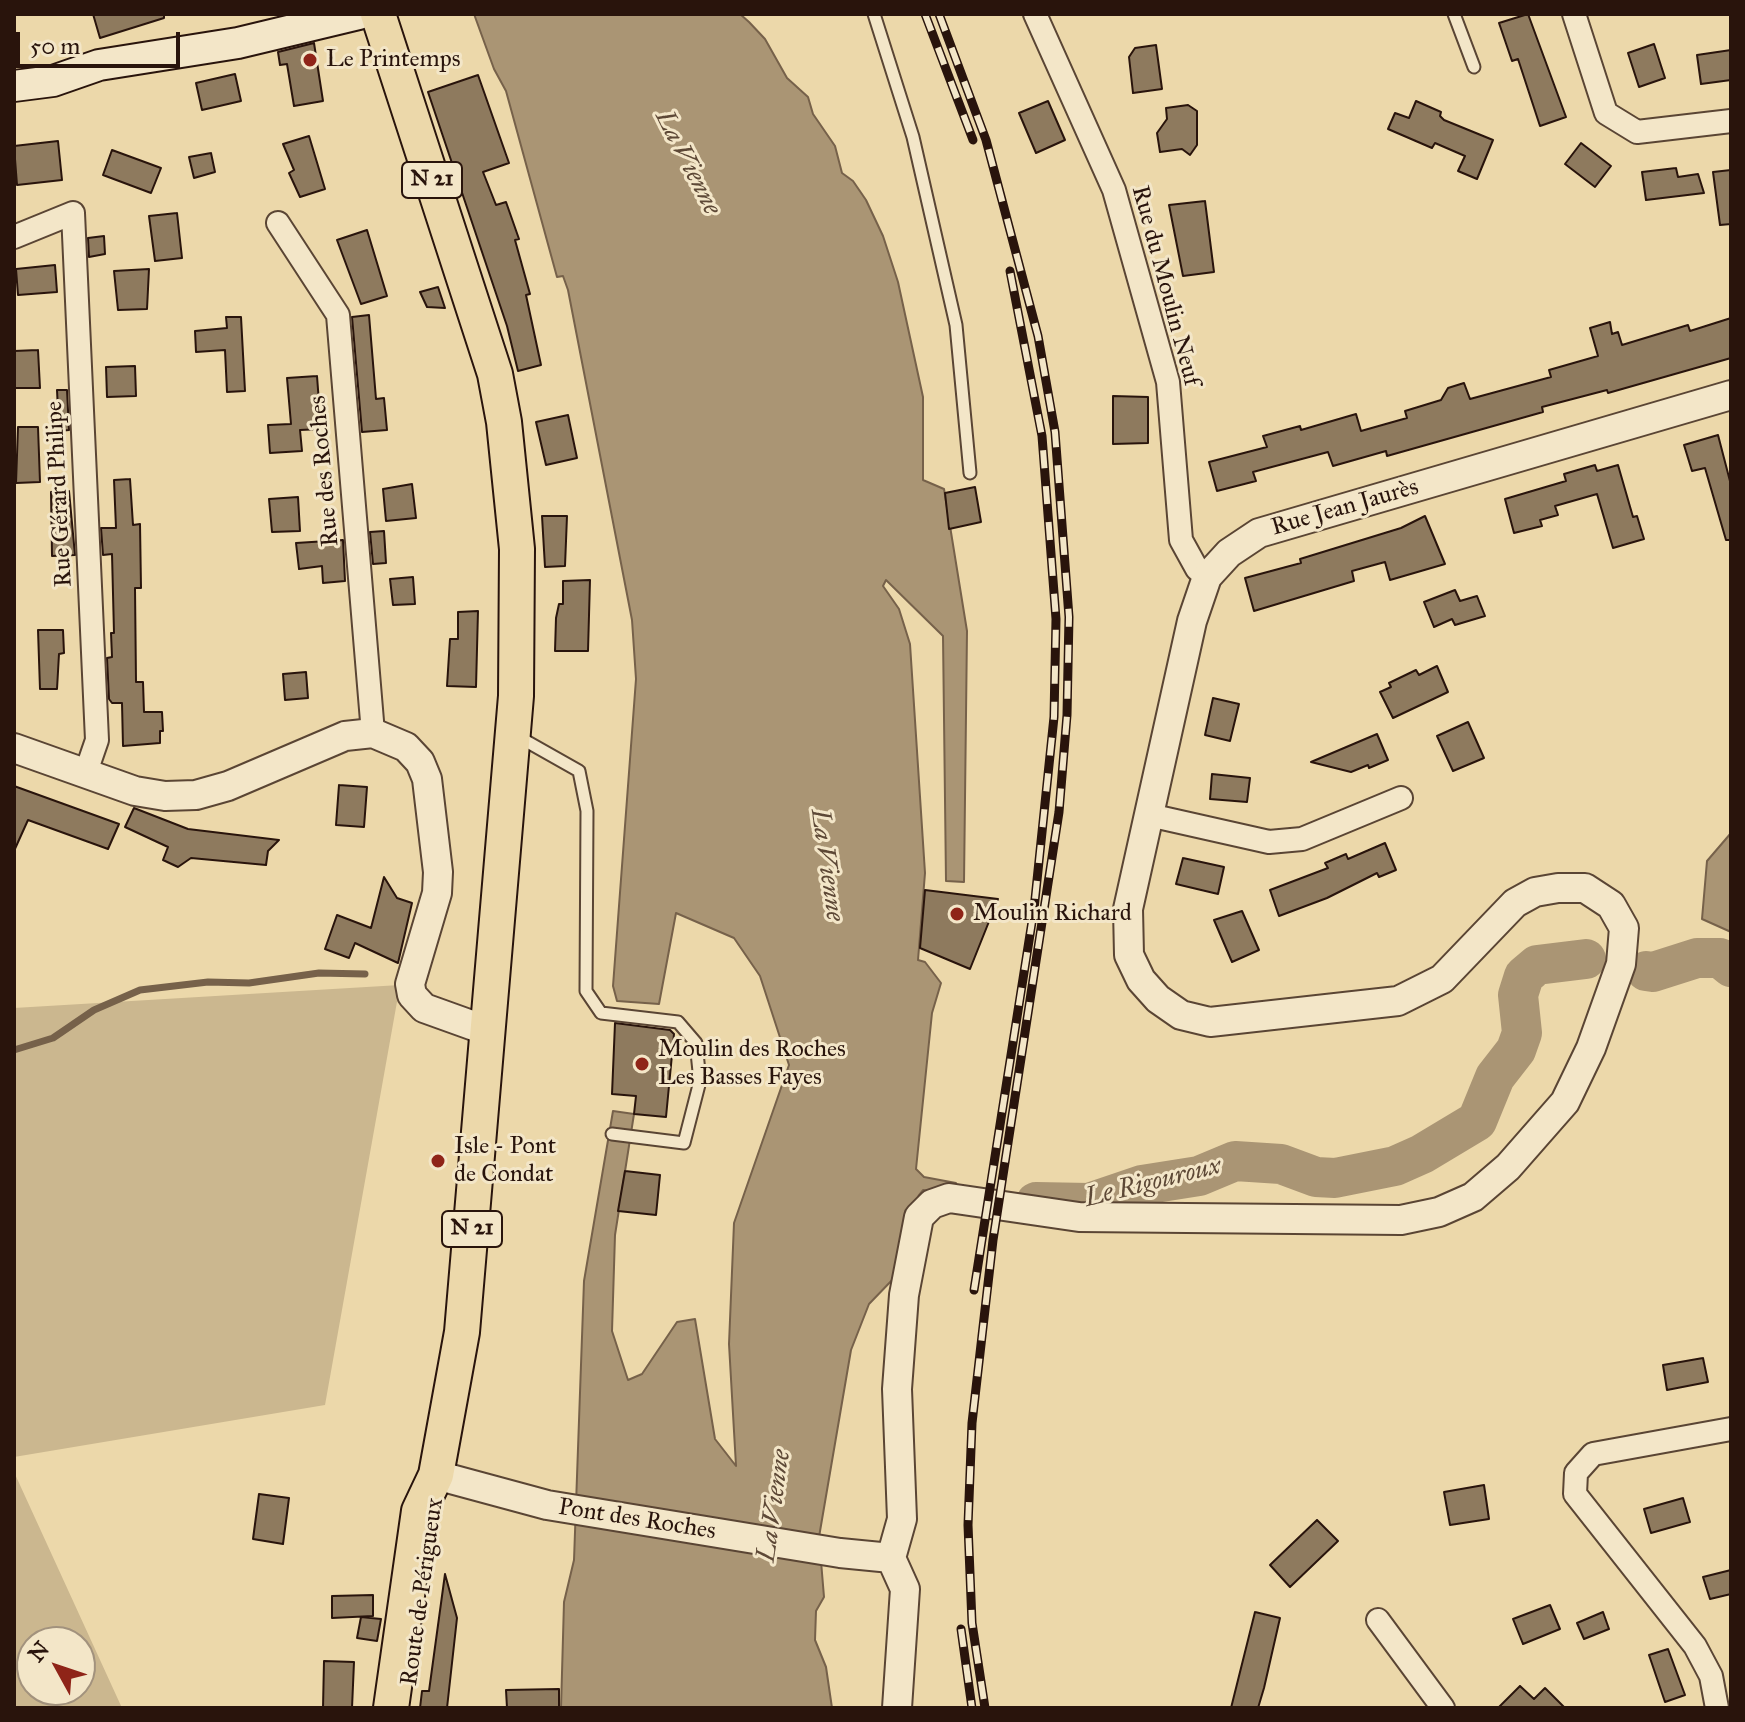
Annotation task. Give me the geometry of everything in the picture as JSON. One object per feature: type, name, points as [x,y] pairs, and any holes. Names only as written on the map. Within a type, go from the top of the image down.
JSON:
[{"type":"main road","points":[[14,86],[53,81],[99,65],[238,43],[359,14]]},
{"type":"main road","name":"N 21","points":[[378,14],[495,374],[502,410],[517,549],[513,734],[462,1332],[436,1475]]},
{"type":"main road","name":"Route de Périgueux","points":[[391,1708],[419,1511],[436,1475]]},
{"type":"main road","name":"Route de Périgueux","points":[[406,1708],[440,1504],[436,1475]]},
{"type":"street","name":"Rue du Moulin Neuf","points":[[1035,14],[1114,190],[1168,382],[1181,540],[1197,569],[1207,577]]},
{"type":"street","points":[[1574,14],[1606,113],[1637,132],[1731,121]]},
{"type":"street","name":"Rue Gérard Philipe","points":[[14,237],[73,213],[97,740],[86,772]]},
{"type":"street","name":"Rue des Roches","points":[[278,223],[338,315],[373,733]]},
{"type":"street","name":"Rue Jean Jaurès","points":[[891,1558],[902,1519],[897,1389],[904,1295],[919,1217],[932,1204],[949,1198],[1079,1217],[1401,1220],[1439,1212],[1473,1197],[1496,1177],[1565,1102],[1591,1048],[1621,964],[1624,928],[1611,905],[1585,888],[1535,892],[1497,919],[1442,979],[1398,1001],[1210,1022],[1181,1015],[1158,999],[1141,980],[1129,955],[1128,909],[1192,621],[1207,577],[1229,553],[1259,533],[1731,395]]},
{"type":"street","points":[[14,748],[135,791],[196,795],[228,786],[321,744],[373,733],[406,747],[420,762],[427,779],[437,893],[410,984],[412,995],[424,1008],[488,1031]]},
{"type":"street","points":[[1149,815],[1269,842],[1302,839],[1401,798]]},
{"type":"street","points":[[1717,1708],[1711,1676],[1695,1646],[1575,1494],[1576,1473],[1593,1454],[1731,1429]]},
{"type":"street","name":"Pont des Roches","points":[[436,1475],[547,1505],[840,1553],[891,1558]]},
{"type":"street","points":[[891,1558],[905,1589],[897,1708]]},
{"type":"street","points":[[1378,1620],[1443,1708]]},
{"type":"lane","points":[[874,14],[913,137],[956,325],[970,473]]},
{"type":"lane","points":[[1454,14],[1474,67]]},
{"type":"lane","points":[[513,734],[579,771],[587,811],[586,991],[601,1013],[678,1022],[696,1043],[700,1081],[684,1143],[612,1134]]},
{"type":"shaded area","points":[[400,985],[325,1405],[14,1457],[14,1008]]},
{"type":"shaded area","points":[[14,1472],[84,1626],[16,1626],[16,1706],[96,1706],[96,1651],[122,1708],[14,1708]]},
{"type":"water","name":"La Vienne","points":[[474,14],[740,14],[749,22],[765,39],[787,78],[808,97],[813,114],[835,146],[842,173],[853,181],[866,200],[883,236],[898,282],[923,397],[923,480],[944,489],[967,631],[964,882],[946,881],[943,636],[886,580],[883,586],[899,609],[910,644],[925,873],[918,960],[925,962],[941,983],[932,1013],[916,1169],[924,1177],[956,1183],[954,1193],[923,1190],[919,1195],[908,1218],[896,1276],[869,1304],[851,1350],[819,1537],[824,1597],[816,1611],[815,1640],[826,1667],[832,1708],[561,1708],[564,1602],[574,1560],[584,1281],[613,1111],[634,1114],[615,1235],[612,1331],[628,1380],[642,1374],[677,1322],[695,1319],[715,1439],[736,1466],[729,1344],[734,1223],[789,1065],[760,976],[734,938],[676,913],[659,1004],[617,1001],[613,986],[636,679],[632,620],[568,290],[563,276],[557,277],[506,91],[494,69]]},
{"type":"water","points":[[1731,833],[1731,932],[1702,919],[1707,861]]},
{"type":"building","points":[[93,14],[164,14],[164,18],[100,38]]},
{"type":"building","points":[[1528,14],[1566,117],[1540,126],[1518,59],[1512,61],[1499,23]]},
{"type":"building","points":[[314,43],[323,101],[294,106],[287,64],[280,65],[278,52]]},
{"type":"building","points":[[1654,44],[1665,78],[1639,87],[1628,53]]},
{"type":"building","points":[[1156,45],[1162,89],[1133,93],[1129,57],[1135,48]]},
{"type":"building","points":[[1731,50],[1731,80],[1701,84],[1697,55]]},
{"type":"building","points":[[235,74],[241,101],[202,110],[196,83]]},
{"type":"building","points":[[478,75],[509,163],[483,172],[496,205],[506,202],[519,239],[515,240],[530,294],[526,295],[541,365],[518,371],[507,326],[428,92]]},
{"type":"building","points":[[1048,101],[1065,140],[1036,153],[1019,113]]},
{"type":"building","points":[[1416,101],[1441,112],[1444,120],[1493,140],[1477,179],[1458,171],[1465,156],[1435,143],[1432,148],[1388,129],[1395,113],[1409,118]]},
{"type":"building","points":[[1188,105],[1197,111],[1197,145],[1190,155],[1182,149],[1160,152],[1157,133],[1167,119],[1166,108]]},
{"type":"building","points":[[309,136],[325,189],[300,197],[289,173],[294,170],[283,144]]},
{"type":"building","points":[[58,141],[62,180],[17,185],[14,146]]},
{"type":"building","points":[[1581,143],[1611,166],[1595,187],[1565,164]]},
{"type":"building","points":[[112,150],[161,168],[151,193],[103,175]]},
{"type":"building","points":[[211,153],[215,172],[194,178],[189,157]]},
{"type":"building","points":[[1676,168],[1678,177],[1698,174],[1704,193],[1646,200],[1642,172]]},
{"type":"building","points":[[1731,170],[1731,224],[1720,225],[1713,172]]},
{"type":"building","points":[[1205,201],[1214,272],[1183,276],[1169,205]]},
{"type":"building","points":[[177,213],[182,258],[155,261],[149,216]]},
{"type":"building","points":[[367,230],[387,296],[361,304],[337,240]]},
{"type":"building","points":[[104,236],[105,254],[89,257],[88,238]]},
{"type":"building","points":[[55,265],[57,292],[18,295],[16,269]]},
{"type":"building","points":[[149,269],[147,309],[118,310],[114,271]]},
{"type":"building","points":[[438,287],[445,308],[427,307],[420,292]]},
{"type":"building","points":[[369,315],[376,399],[384,398],[387,430],[362,432],[352,317]]},
{"type":"building","points":[[226,317],[241,317],[245,391],[227,392],[225,350],[196,352],[195,331],[227,328]]},
{"type":"building","points":[[1731,318],[1731,358],[1608,393],[1607,390],[1542,407],[1543,412],[1387,456],[1386,451],[1333,466],[1328,452],[1253,472],[1256,481],[1217,491],[1209,462],[1267,447],[1263,436],[1300,426],[1301,430],[1356,414],[1361,431],[1407,418],[1405,411],[1441,400],[1448,388],[1464,383],[1470,399],[1551,377],[1549,370],[1598,356],[1590,328],[1610,322],[1612,334],[1618,332],[1622,345],[1688,325],[1690,331]]},
{"type":"building","points":[[38,350],[40,388],[14,388],[14,351]]},
{"type":"building","points":[[135,366],[136,396],[107,397],[106,367]]},
{"type":"building","points":[[317,376],[321,429],[300,430],[302,451],[270,453],[268,425],[291,424],[287,378]]},
{"type":"building","points":[[57,390],[67,390],[69,430],[59,431]]},
{"type":"building","points":[[1113,396],[1148,397],[1148,443],[1113,444]]},
{"type":"building","points":[[568,415],[577,458],[546,465],[536,422]]},
{"type":"building","points":[[18,427],[38,427],[40,482],[16,483]]},
{"type":"building","points":[[1718,435],[1731,485],[1731,540],[1726,540],[1705,468],[1692,471],[1684,445]]},
{"type":"building","points":[[1595,465],[1597,471],[1618,465],[1633,517],[1637,516],[1644,539],[1613,548],[1597,494],[1555,506],[1558,515],[1540,520],[1542,526],[1514,533],[1505,499],[1566,481],[1564,474]]},
{"type":"building","points":[[130,479],[133,525],[140,524],[141,588],[135,588],[136,682],[143,682],[144,712],[162,712],[163,731],[160,731],[160,743],[123,746],[122,703],[112,703],[109,699],[107,658],[112,657],[111,633],[114,633],[112,554],[103,555],[101,528],[116,528],[114,480]]},
{"type":"building","points":[[412,484],[416,518],[386,521],[383,489]]},
{"type":"building","points":[[975,487],[981,522],[949,529],[945,493]]},
{"type":"building","points":[[69,491],[75,555],[52,556],[51,492]]},
{"type":"building","points":[[298,497],[300,531],[272,532],[269,499]]},
{"type":"building","points":[[542,516],[567,516],[565,566],[545,567]]},
{"type":"building","points":[[1425,516],[1445,564],[1390,580],[1385,562],[1352,571],[1354,581],[1254,611],[1245,578],[1301,563],[1300,559],[1401,528]]},
{"type":"building","points":[[384,531],[386,563],[373,564],[370,532]]},
{"type":"building","points":[[343,540],[345,581],[323,583],[322,566],[299,569],[296,543]]},
{"type":"building","points":[[413,577],[415,604],[393,605],[390,579]]},
{"type":"building","points":[[590,580],[588,651],[555,651],[556,618],[559,604],[563,604],[563,581]]},
{"type":"building","points":[[1455,590],[1460,601],[1477,596],[1485,616],[1455,625],[1452,619],[1434,627],[1424,602]]},
{"type":"building","points":[[478,611],[476,687],[447,686],[450,639],[458,639],[458,612]]},
{"type":"building","points":[[38,630],[63,630],[64,653],[59,654],[57,689],[40,689]]},
{"type":"building","points":[[1437,666],[1448,692],[1393,718],[1380,692],[1391,687],[1389,683],[1416,670],[1419,675]]},
{"type":"building","points":[[306,672],[308,698],[285,700],[283,674]]},
{"type":"building","points":[[1213,698],[1239,704],[1230,741],[1205,735]]},
{"type":"building","points":[[1468,722],[1484,758],[1453,771],[1437,736]]},
{"type":"building","points":[[1377,734],[1388,760],[1351,772],[1311,762]]},
{"type":"building","points":[[1212,774],[1250,778],[1247,802],[1210,799]]},
{"type":"building","points":[[339,785],[367,787],[364,827],[336,825]]},
{"type":"building","points":[[14,786],[119,824],[108,849],[28,820],[14,851]]},
{"type":"building","points":[[134,808],[188,829],[279,840],[268,851],[266,865],[191,858],[178,867],[163,860],[168,847],[125,827]]},
{"type":"building","points":[[1385,843],[1396,870],[1379,877],[1377,873],[1327,898],[1279,916],[1270,890],[1328,868],[1325,863],[1346,854],[1348,859]]},
{"type":"building","points":[[1183,858],[1224,867],[1218,894],[1176,884]]},
{"type":"building","points":[[384,877],[397,898],[412,903],[398,963],[355,943],[349,958],[325,949],[337,915],[371,928]]},
{"type":"building","name":"Moulin Richard","points":[[925,890],[998,899],[970,969],[920,948]]},
{"type":"building","points":[[1242,911],[1259,950],[1232,962],[1214,920]]},
{"type":"building","name":"Moulin des Roches Les Basses Fayes","points":[[615,1023],[670,1030],[674,1034],[666,1117],[634,1114],[636,1096],[612,1094]]},
{"type":"building","points":[[625,1171],[660,1175],[656,1215],[618,1211]]},
{"type":"building","points":[[1703,1358],[1708,1382],[1667,1390],[1663,1365]]},
{"type":"building","points":[[1484,1485],[1489,1519],[1450,1525],[1444,1492]]},
{"type":"building","points":[[259,1494],[289,1498],[283,1544],[253,1539]]},
{"type":"building","points":[[1683,1498],[1690,1522],[1651,1533],[1644,1509]]},
{"type":"building","points":[[1317,1520],[1338,1541],[1290,1587],[1270,1565]]},
{"type":"building","points":[[1731,1570],[1731,1594],[1710,1599],[1703,1577]]},
{"type":"building","points":[[445,1574],[457,1618],[447,1708],[420,1708],[422,1691],[429,1691]]},
{"type":"building","points":[[373,1595],[373,1616],[332,1618],[332,1596]]},
{"type":"building","points":[[1550,1605],[1560,1629],[1523,1644],[1513,1619]]},
{"type":"building","points":[[1255,1612],[1280,1618],[1264,1688],[1258,1708],[1231,1708]]},
{"type":"building","points":[[1603,1612],[1609,1629],[1584,1639],[1577,1623]]},
{"type":"building","points":[[361,1617],[381,1619],[377,1641],[357,1638]]},
{"type":"building","points":[[1668,1649],[1685,1695],[1665,1702],[1649,1655]]},
{"type":"building","points":[[324,1661],[354,1662],[352,1708],[323,1708]]},
{"type":"building","points":[[1520,1686],[1534,1699],[1545,1688],[1565,1708],[1498,1708]]},
{"type":"building","points":[[559,1689],[559,1708],[507,1708],[506,1690]]},
{"type":"waterway","name":"Le Rigouroux","points":[[1646,971],[1653,972],[1697,958],[1720,958],[1731,967]]},
{"type":"waterway","name":"Le Rigouroux","points":[[1036,1202],[1089,1203],[1142,1185],[1199,1176],[1235,1161],[1281,1164],[1316,1177],[1335,1178],[1395,1166],[1422,1154],[1477,1121],[1495,1077],[1516,1050],[1522,1033],[1518,995],[1524,976],[1537,965],[1586,959]]},
{"type":"waterway","points":[[14,1050],[53,1038],[94,1010],[140,990],[208,982],[249,983],[319,973],[365,974]]},
{"type":"railway","points":[[925,14],[973,140]]},
{"type":"railway","points":[[939,14],[986,140],[1038,336],[1055,432],[1069,617],[1067,715],[1059,812],[993,1240],[972,1423],[968,1525],[972,1623],[985,1708]]},
{"type":"railway","points":[[974,1290],[1034,909],[1054,717],[1056,619],[1042,436],[1010,271]]},
{"type":"railway","points":[[961,1629],[972,1708]]},
{"type":"place","name":"Le Printemps","points":[[310,60]]},
{"type":"place","name":"Moulin Richard","points":[[957,914]]},
{"type":"place","name":"Moulin des Roches Les Basses Fayes","points":[[642,1064]]},
{"type":"place","name":"Isle - Pont de Condat","points":[[438,1161]]}]
